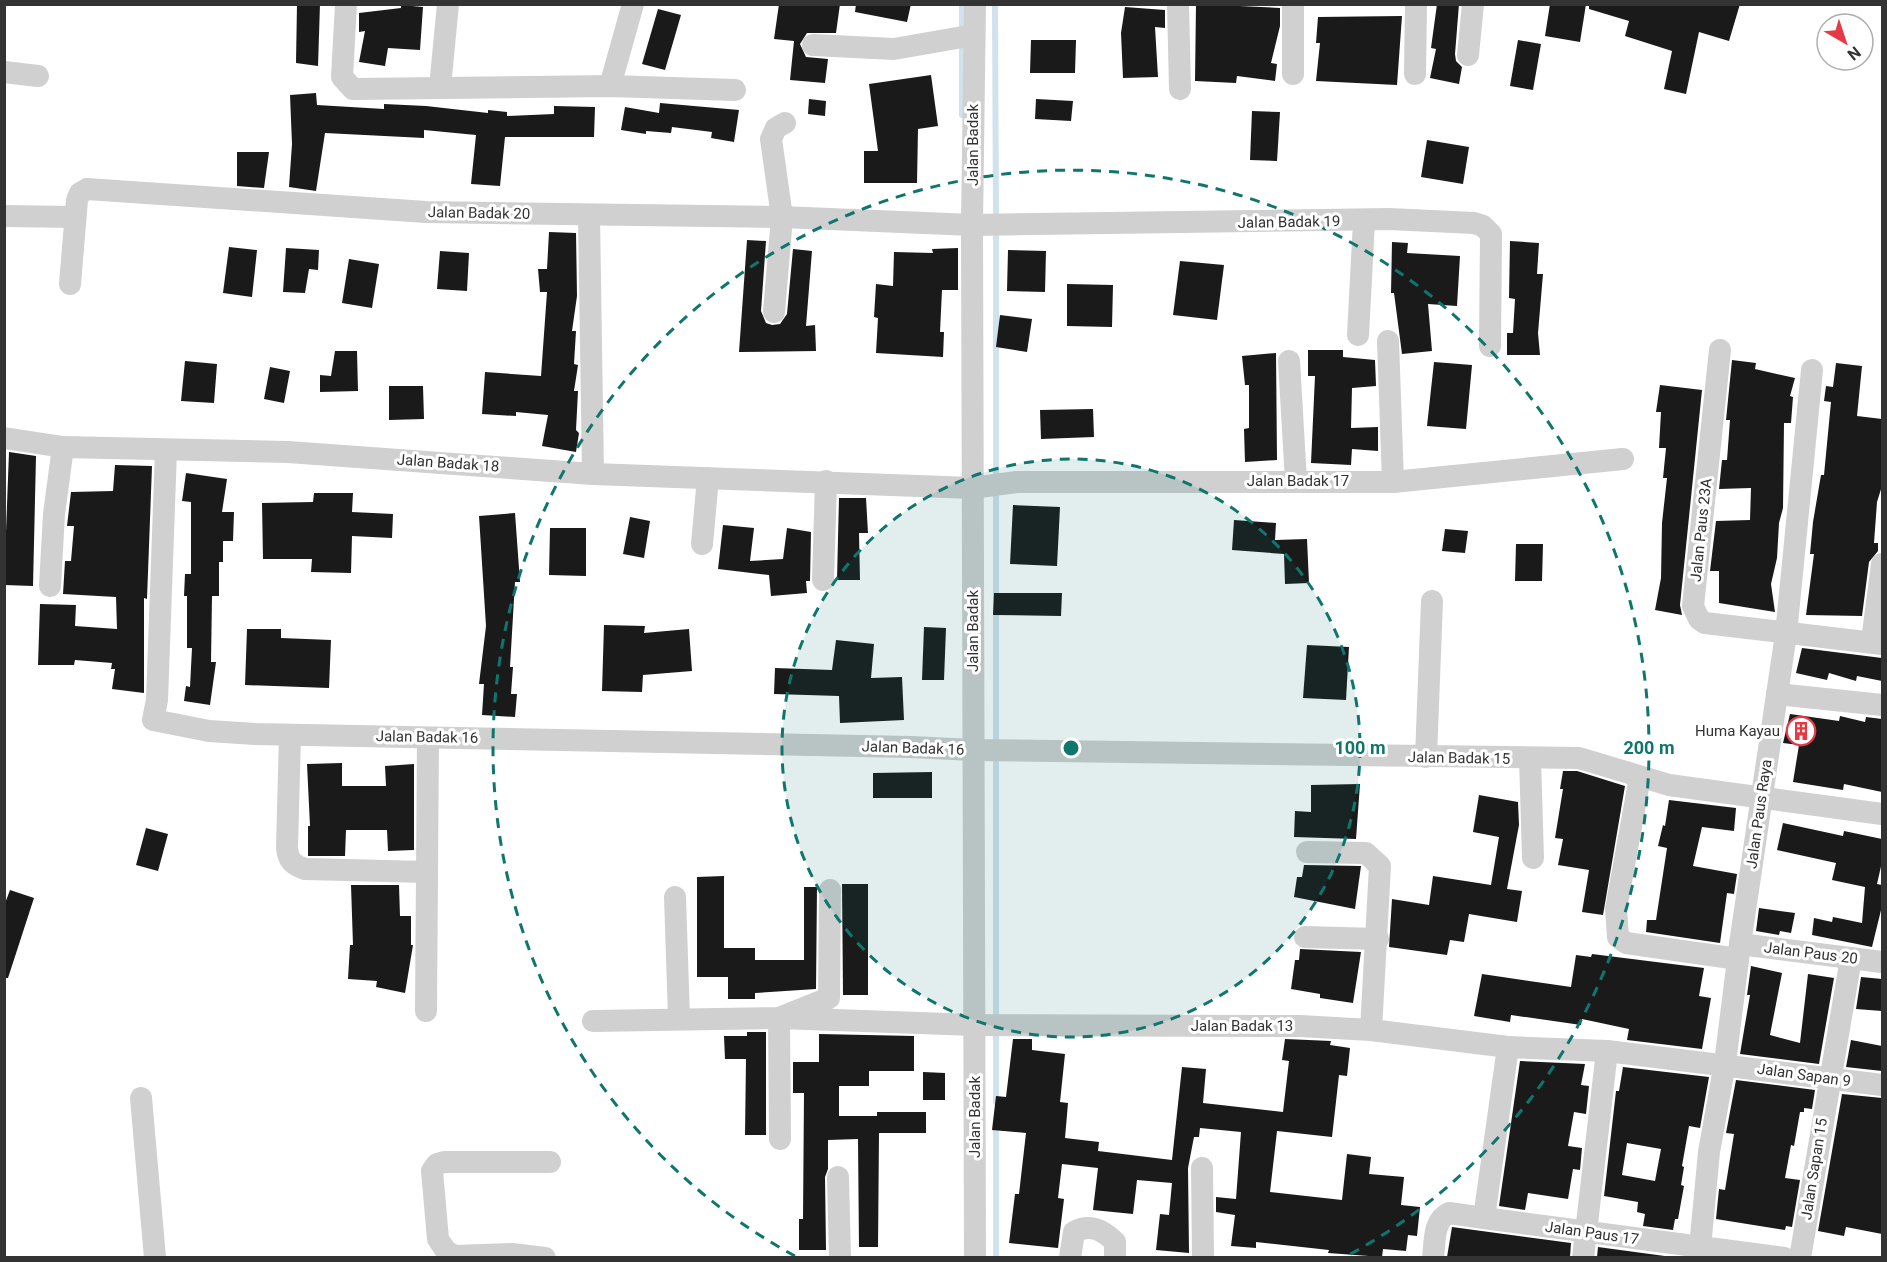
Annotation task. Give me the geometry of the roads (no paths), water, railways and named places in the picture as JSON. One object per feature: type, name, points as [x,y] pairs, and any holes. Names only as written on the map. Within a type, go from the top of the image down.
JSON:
[{"type":"street","points":[[346,4],[342,77],[346,84],[362,90],[610,86],[735,90]]},
{"type":"street","points":[[440,87],[448,4]]},
{"type":"street","points":[[610,86],[633,4]]},
{"type":"street","name":"Jalan Badak","points":[[975,4],[972,225],[975,1257]]},
{"type":"street","points":[[1178,4],[1180,89]]},
{"type":"street","points":[[1293,4],[1293,74]]},
{"type":"street","points":[[1415,74],[1416,4]]},
{"type":"street","points":[[1468,55],[1473,4]]},
{"type":"street","points":[[813,45],[894,49],[974,35]]},
{"type":"street","points":[[4,72],[38,76]]},
{"type":"street","points":[[774,312],[782,217],[771,139],[776,128],[785,123]]},
{"type":"street","name":"Jalan Badak 20","points":[[70,284],[77,200],[80,192],[87,189],[426,212],[782,217],[972,225]]},
{"type":"street","points":[[589,215],[593,474]]},
{"type":"street","points":[[4,216],[75,217]]},
{"type":"street","name":"Jalan Badak 19","points":[[972,225],[1399,219],[1474,223],[1483,226],[1491,234],[1490,346]]},
{"type":"street","points":[[1358,335],[1364,221]]},
{"type":"street","points":[[1388,341],[1393,482]]},
{"type":"street","name":"Jalan Paus 23A","points":[[1720,350],[1693,606],[1699,620],[1706,623],[1786,634],[1877,642]]},
{"type":"street","points":[[1289,361],[1296,481]]},
{"type":"street","name":"Jalan Paus Raya","points":[[1700,1252],[1709,1152],[1725,1063],[1786,634],[1812,370]]},
{"type":"street","name":"Jalan Badak 18","points":[[4,438],[63,447],[288,452],[593,474],[972,488]]},
{"type":"street","points":[[50,586],[54,514],[63,447]]},
{"type":"street","name":"Jalan Badak 16","points":[[166,451],[157,700],[153,720],[209,731],[290,735],[899,746],[973,750]]},
{"type":"street","name":"Jalan Badak 17","points":[[972,488],[1017,482],[1393,482],[1623,459]]},
{"type":"street","points":[[702,544],[708,477]]},
{"type":"street","points":[[823,580],[826,481]]},
{"type":"street","points":[[1877,642],[1882,564]]},
{"type":"street","points":[[1426,757],[1432,601]]},
{"type":"street","points":[[1777,694],[1882,705]]},
{"type":"street","points":[[290,735],[287,848],[288,856],[295,865],[305,869],[427,872]]},
{"type":"street","points":[[426,1011],[428,738]]},
{"type":"street","name":"Jalan Badak 15","points":[[973,750],[1579,759],[1669,785],[1882,814]]},
{"type":"street","points":[[1530,758],[1533,858]]},
{"type":"street","name":"Jalan Paus 20","points":[[1640,777],[1616,909],[1618,937],[1626,943],[1882,962]]},
{"type":"street","points":[[1307,852],[1366,853],[1380,866],[1378,939],[1371,1030]]},
{"type":"street","points":[[780,1139],[779,1018],[829,998],[830,890]]},
{"type":"street","points":[[675,897],[679,1018]]},
{"type":"street","points":[[1305,937],[1378,939]]},
{"type":"street","name":"Jalan Sapan 15","points":[[1800,1257],[1828,1080],[1843,1017],[1851,958]]},
{"type":"street","name":"Jalan Badak 13","points":[[593,1021],[779,1018],[975,1025],[1300,1026],[1371,1030],[1512,1047],[1607,1051],[1725,1063]]},
{"type":"street","points":[[1484,1218],[1512,1047]]},
{"type":"street","points":[[1583,1257],[1607,1051]]},
{"type":"street","name":"Jalan Sapan 9","points":[[1725,1063],[1828,1080],[1882,1085]]},
{"type":"street","points":[[141,1098],[155,1257]]},
{"type":"street","points":[[545,1257],[512,1254],[454,1256],[446,1251],[438,1239],[432,1170],[437,1164],[444,1162],[550,1162]]},
{"type":"street","points":[[1202,1168],[1203,1257]]},
{"type":"street","points":[[837,1178],[840,1257]]},
{"type":"street","name":"Jalan Paus 17","points":[[1433,1257],[1437,1224],[1445,1214],[1449,1213],[1700,1252],[1784,1257]]},
{"type":"street","points":[[1070,1257],[1074,1232],[1082,1228],[1098,1228],[1115,1242],[1115,1257]]},
{"type":"waterway","points":[[962,4],[962,115]]},
{"type":"waterway","points":[[995,4],[996,220]]},
{"type":"waterway","points":[[996,230],[996,745]]},
{"type":"waterway","points":[[996,755],[996,1102]]},
{"type":"waterway","points":[[996,1124],[996,1258]]},
{"type":"place","name":"Huma Kayau","points":[[1801,731]]}]
